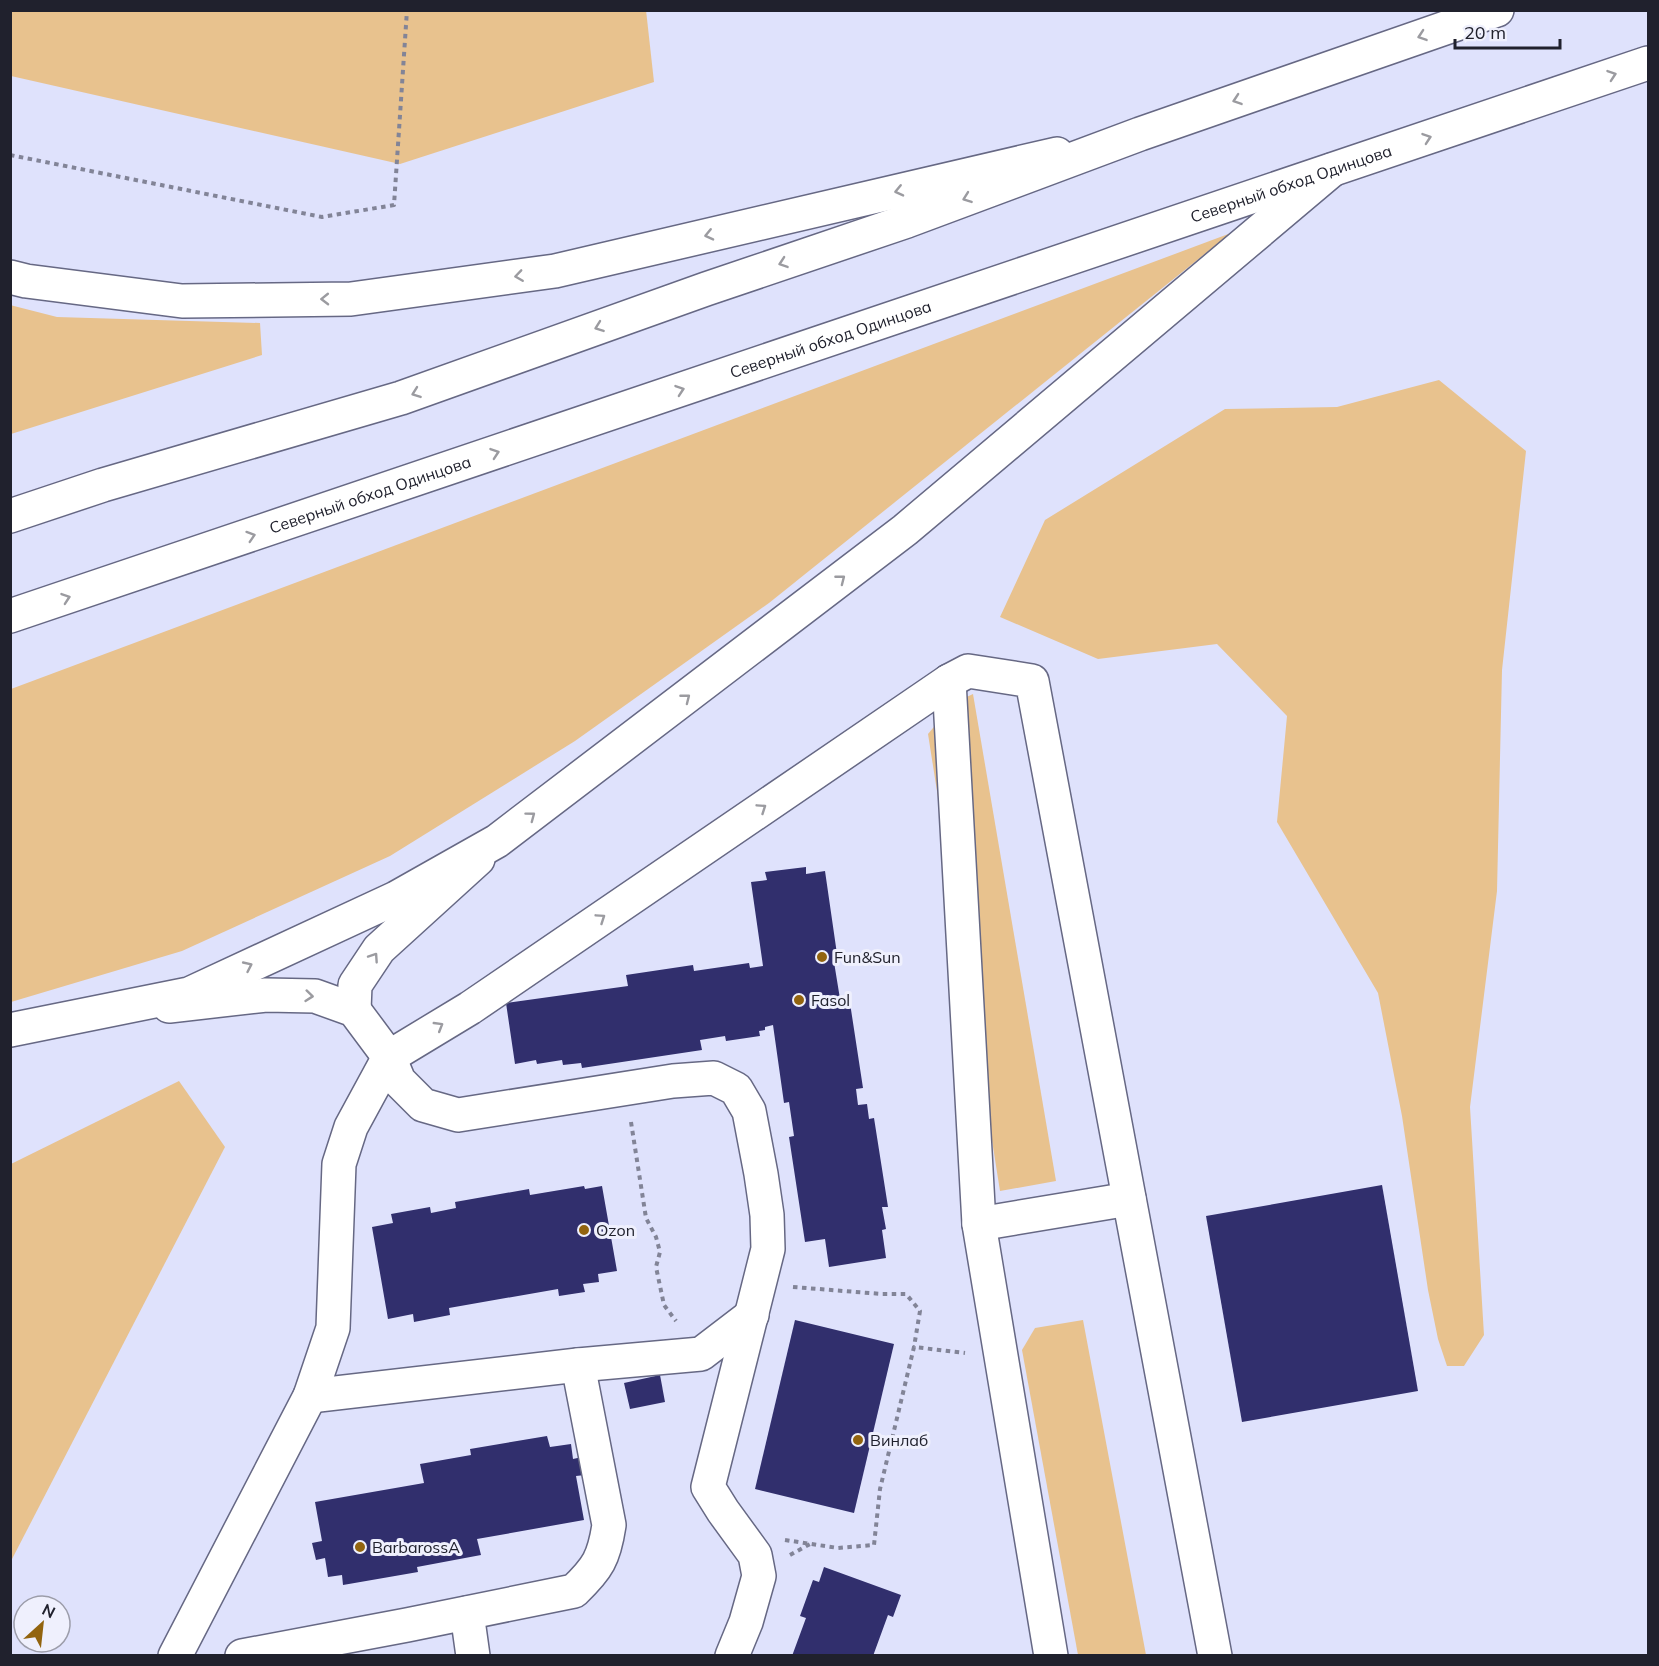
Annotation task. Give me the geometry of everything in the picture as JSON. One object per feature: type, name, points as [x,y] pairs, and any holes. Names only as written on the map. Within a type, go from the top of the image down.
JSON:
[{"type":"main road","points":[[10,516],[103,485],[401,398],[706,289],[908,220],[1140,134],[1497,10]]},
{"type":"main road","name":"Северный обход Одинцова","points":[[10,616],[1648,63]]},
{"type":"main road","points":[[10,277],[182,301],[351,299],[555,271],[1140,134]]},
{"type":"main road","points":[[354,1010],[355,986],[379,949],[497,841],[905,530],[1332,170]]},
{"type":"main road","points":[[175,1656],[310,1396],[333,1328],[339,1164],[351,1127],[389,1057],[470,1008],[949,681],[968,671],[1032,681],[1215,1656]]},
{"type":"main road","points":[[949,681],[979,1224],[1051,1656]]},
{"type":"main road","points":[[16,1029],[189,993],[396,898],[497,841]]},
{"type":"main road","points":[[16,1029],[266,994],[315,996],[354,1010],[389,1057],[399,1081],[423,1105],[458,1115],[674,1081],[714,1078],[736,1089],[750,1112],[767,1215],[768,1249],[708,1486],[723,1511],[755,1554],[759,1576],[746,1622],[732,1656]]},
{"type":"main road","points":[[979,1224],[1129,1198]]},
{"type":"main road","points":[[310,1396],[701,1353],[756,1300]]},
{"type":"main road","points":[[242,1656],[574,1591],[593,1573],[605,1549],[609,1525],[578,1365]]},
{"type":"main road","points":[[467,1613],[473,1656]]},
{"type":"path","points":[[10,155],[322,217],[394,205],[407,10]]},
{"type":"path","points":[[625,1088],[646,1218],[656,1237],[660,1252],[656,1267],[664,1305],[701,1353]]},
{"type":"path","points":[[756,1300],[906,1294],[920,1311],[914,1347],[880,1489],[874,1545],[838,1548],[779,1539]]},
{"type":"path","points":[[914,1347],[1001,1357]]},
{"type":"shaded area","points":[[646,10],[654,82],[400,164],[11,76],[11,11]]},
{"type":"shaded area","points":[[1231,233],[769,603],[575,741],[390,856],[182,951],[11,1002],[11,689]]},
{"type":"shaded area","points":[[10,305],[57,317],[260,323],[262,355],[11,434]]},
{"type":"shaded area","points":[[1439,380],[1526,451],[1502,670],[1497,891],[1470,1107],[1484,1335],[1464,1366],[1447,1366],[1438,1339],[1428,1290],[1402,1116],[1378,993],[1277,822],[1287,716],[1217,644],[1098,659],[1000,617],[1045,520],[1225,409],[1337,407]]},
{"type":"shaded area","points":[[973,694],[1056,1181],[1000,1191],[928,734],[954,703]]},
{"type":"shaded area","points":[[179,1081],[225,1147],[11,1561],[11,1164]]},
{"type":"shaded area","points":[[1083,1320],[1146,1655],[1078,1655],[1022,1350],[1035,1328]]},
{"type":"building","points":[[806,867],[806,874],[825,871],[838,961],[834,962],[841,1005],[850,1003],[863,1088],[856,1089],[858,1105],[867,1104],[869,1119],[874,1118],[888,1207],[882,1207],[886,1229],[882,1230],[886,1258],[829,1267],[825,1239],[805,1242],[789,1137],[794,1136],[789,1102],[784,1103],[773,1025],[759,1031],[760,1036],[726,1041],[725,1036],[700,1040],[702,1050],[582,1068],[581,1063],[563,1065],[562,1060],[537,1064],[536,1060],[515,1064],[506,1003],[628,986],[626,975],[693,965],[694,971],[749,963],[750,968],[763,966],[751,882],[767,880],[765,872]]},
{"type":"building","points":[[1382,1185],[1418,1391],[1242,1422],[1206,1216]]},
{"type":"building","points":[[584,1186],[585,1189],[602,1186],[617,1271],[598,1274],[599,1282],[583,1284],[585,1292],[559,1296],[558,1289],[449,1308],[450,1315],[414,1322],[413,1314],[388,1319],[372,1227],[393,1223],[391,1214],[430,1207],[431,1213],[456,1208],[455,1202],[529,1189],[530,1195]]},
{"type":"building","points":[[795,1320],[894,1344],[854,1513],[755,1489]]},
{"type":"building","points":[[660,1375],[665,1402],[630,1409],[624,1383]]},
{"type":"building","points":[[547,1436],[550,1447],[571,1444],[573,1459],[582,1457],[585,1475],[576,1476],[584,1520],[477,1539],[481,1555],[417,1567],[418,1572],[343,1585],[342,1575],[328,1577],[325,1558],[316,1560],[312,1543],[322,1541],[315,1502],[424,1483],[420,1464],[471,1455],[470,1449]]},
{"type":"building","points":[[824,1567],[901,1595],[893,1617],[888,1615],[873,1656],[792,1656],[806,1618],[800,1616],[813,1580],[819,1582]]},
{"type":"place","name":"Fun&Sun","points":[[822,957]]},
{"type":"place","name":"Fasol","points":[[799,1000]]},
{"type":"place","name":"Ozon","points":[[584,1230]]},
{"type":"place","name":"Винлаб","points":[[858,1440]]},
{"type":"place","name":"BarbarossA","points":[[360,1547]]}]
